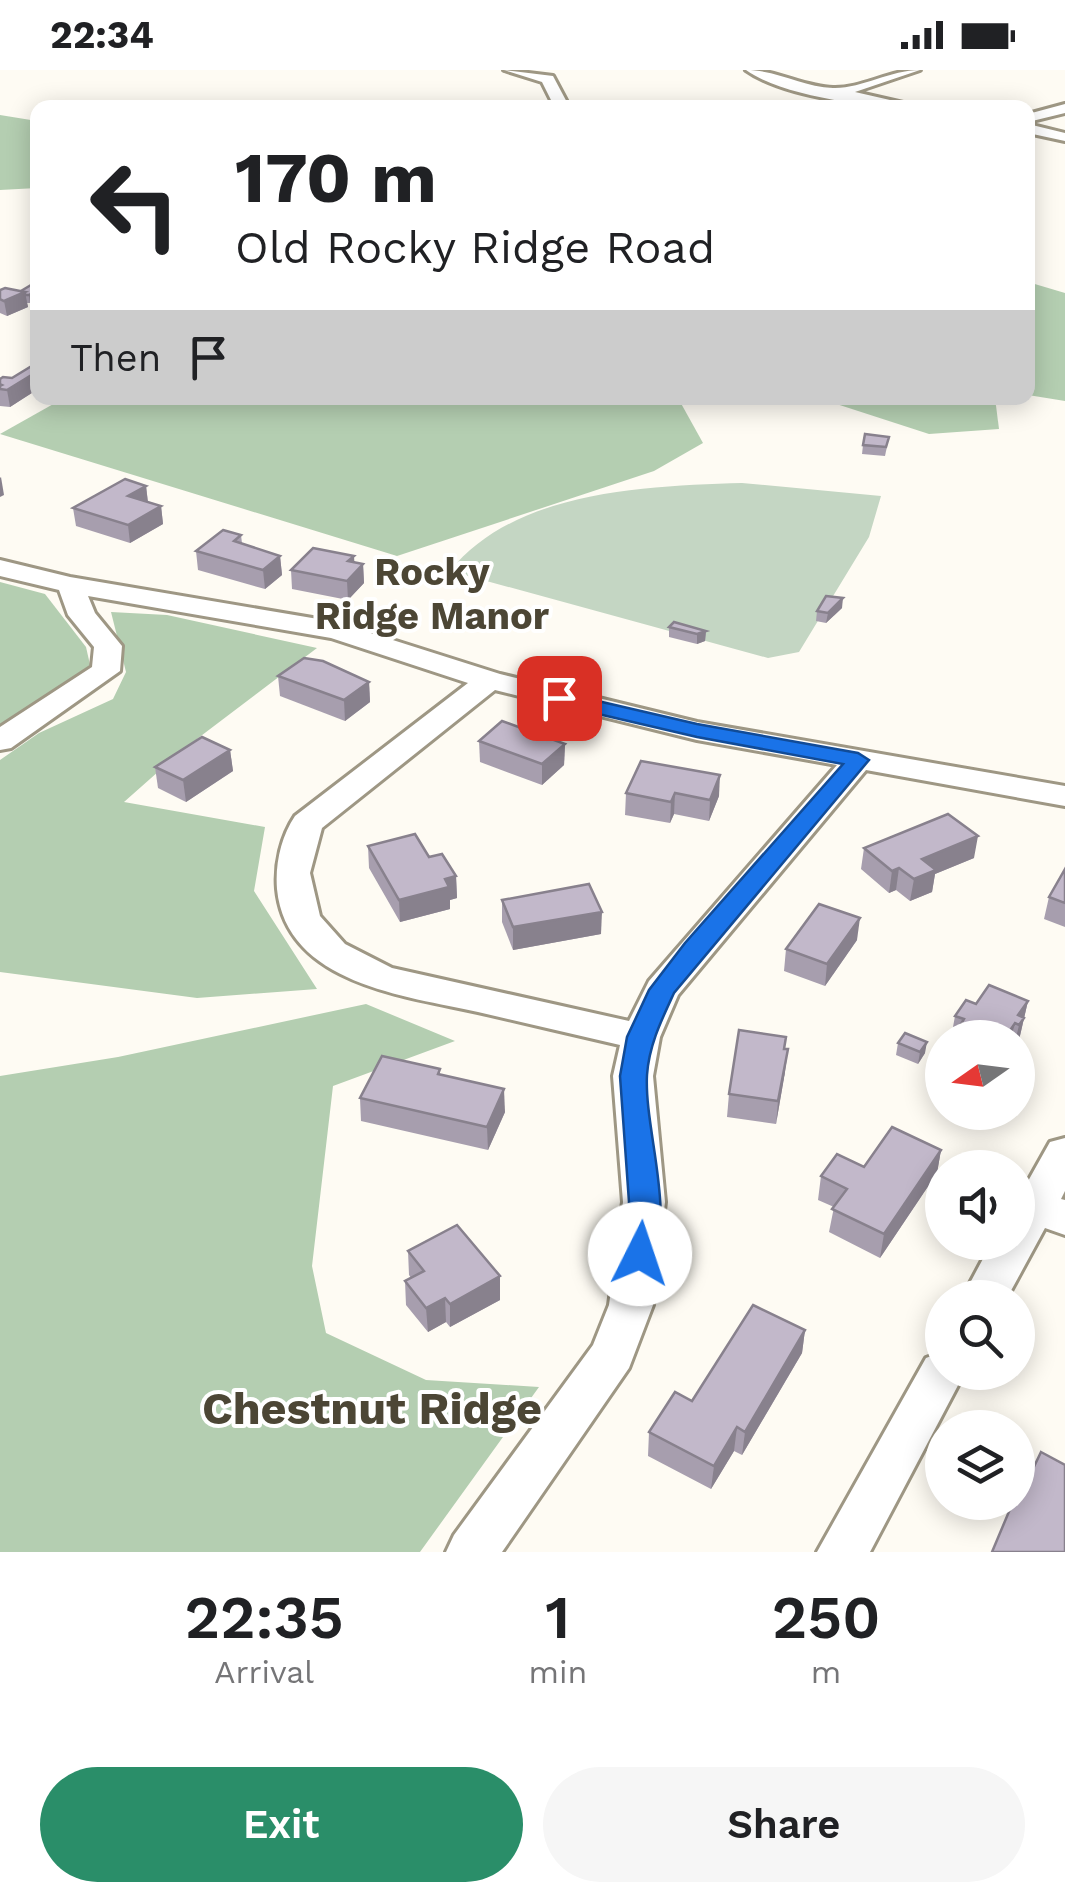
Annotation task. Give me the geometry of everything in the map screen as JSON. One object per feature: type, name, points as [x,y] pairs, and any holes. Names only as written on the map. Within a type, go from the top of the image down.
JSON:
[{"type":"street","points":[[511,70],[548,79],[559,100]]},
{"type":"street","points":[[752,70],[771,79],[875,100]]},
{"type":"street","points":[[822,100],[913,70]]},
{"type":"street","points":[[1035,116],[1065,108]]},
{"type":"street","points":[[1035,130],[1063,136]]},
{"type":"street","points":[[0,568],[70,584],[336,630],[490,680],[680,727],[1065,796]]},
{"type":"street","points":[[0,741],[106,672],[108,646],[82,615],[70,584]]},
{"type":"street","points":[[490,680],[307,823],[292,852],[292,893],[304,923],[331,950],[376,976],[640,1037]]},
{"type":"street","points":[[472,1552],[613,1354],[630,1306],[644,1202],[633,1076],[640,1037],[662,990],[858,760]]},
{"type":"street","points":[[1035,1221],[1065,1153]]},
{"type":"street","points":[[843,1552],[932,1390]]},
{"type":"green space","points":[[0,115],[30,120],[30,188],[0,190]]},
{"type":"green space","points":[[1035,284],[1065,293],[1065,401],[1035,396]]},
{"type":"green space","points":[[52,405],[682,405],[703,443],[654,471],[397,556],[0,434]]},
{"type":"green space","points":[[840,405],[996,405],[999,429],[929,434]]},
{"type":"green space","points":[[742,483],[881,496],[869,537],[799,652],[768,658],[450,571],[477,544],[546,508],[625,491]]},
{"type":"green space","points":[[0,582],[45,594],[86,647],[91,669],[0,726]]},
{"type":"green space","points":[[111,612],[167,615],[317,648],[185,748],[124,802],[265,827],[254,891],[317,989],[197,998],[0,972],[0,760],[39,733],[113,699],[126,672]]},
{"type":"green space","points":[[366,1004],[455,1041],[333,1086],[312,1266],[326,1333],[426,1380],[539,1387],[420,1552],[0,1552],[0,1076],[118,1057]]},
{"type":"building","points":[[0,290],[25,292],[4,301],[0,299]]},
{"type":"building","points":[[30,367],[30,376],[7,390],[0,389],[0,379],[12,378]]},
{"type":"building","points":[[865,434],[889,437],[886,447],[863,445]]},
{"type":"building","points":[[125,479],[146,486],[128,496],[161,506],[128,525],[73,508]]},
{"type":"building","points":[[223,530],[241,535],[234,541],[280,556],[263,570],[196,551]]},
{"type":"building","points":[[313,548],[354,556],[348,561],[363,564],[347,581],[291,570]]},
{"type":"building","points":[[826,596],[843,598],[828,613],[817,611]]},
{"type":"building","points":[[674,622],[706,631],[697,634],[669,627]]},
{"type":"building","points":[[304,658],[323,661],[369,682],[344,700],[278,676]]},
{"type":"building","points":[[502,721],[565,744],[542,764],[479,741]]},
{"type":"building","points":[[202,737],[230,750],[183,780],[155,767]]},
{"type":"building","points":[[641,761],[720,775],[710,800],[675,793],[671,802],[626,793]]},
{"type":"building","points":[[948,814],[978,836],[922,859],[936,870],[914,879],[899,868],[892,871],[864,848]]},
{"type":"building","points":[[415,834],[429,857],[442,854],[456,876],[445,879],[449,887],[399,900],[368,846]]},
{"type":"building","points":[[1065,869],[1065,903],[1049,897]]},
{"type":"building","points":[[589,884],[602,912],[513,927],[502,900]]},
{"type":"building","points":[[819,904],[860,918],[827,964],[786,949]]},
{"type":"building","points":[[989,985],[1028,1001],[1018,1015],[1023,1020],[963,1020],[955,1016],[966,1000],[976,1004]]},
{"type":"building","points":[[739,1030],[786,1037],[784,1049],[788,1049],[778,1101],[729,1094]]},
{"type":"building","points":[[905,1033],[925,1041],[925,1045],[920,1052],[898,1043]]},
{"type":"building","points":[[382,1056],[504,1089],[487,1127],[360,1098]]},
{"type":"building","points":[[892,1127],[941,1150],[925,1150],[925,1174],[884,1234],[832,1209],[847,1189],[821,1176],[837,1154],[864,1167]]},
{"type":"building","points":[[457,1225],[500,1276],[450,1304],[445,1298],[426,1308],[405,1281],[424,1271],[408,1251]]},
{"type":"building","points":[[753,1305],[805,1330],[745,1432],[737,1427],[714,1466],[649,1432],[675,1392],[692,1401]]},
{"type":"building","points":[[1041,1452],[1065,1465],[1065,1552],[992,1552],[1005,1520],[1035,1520],[1035,1465]]},
{"type":"district","name":"Rocky Ridge Manor","points":[[432,594]]},
{"type":"district","name":"Chestnut Ridge","points":[[372,1408]]},
{"type":"route","points":[[559,698],[697,731],[858,760],[694,948],[662,990],[640,1037],[633,1076],[644,1202],[640,1254]]}]
